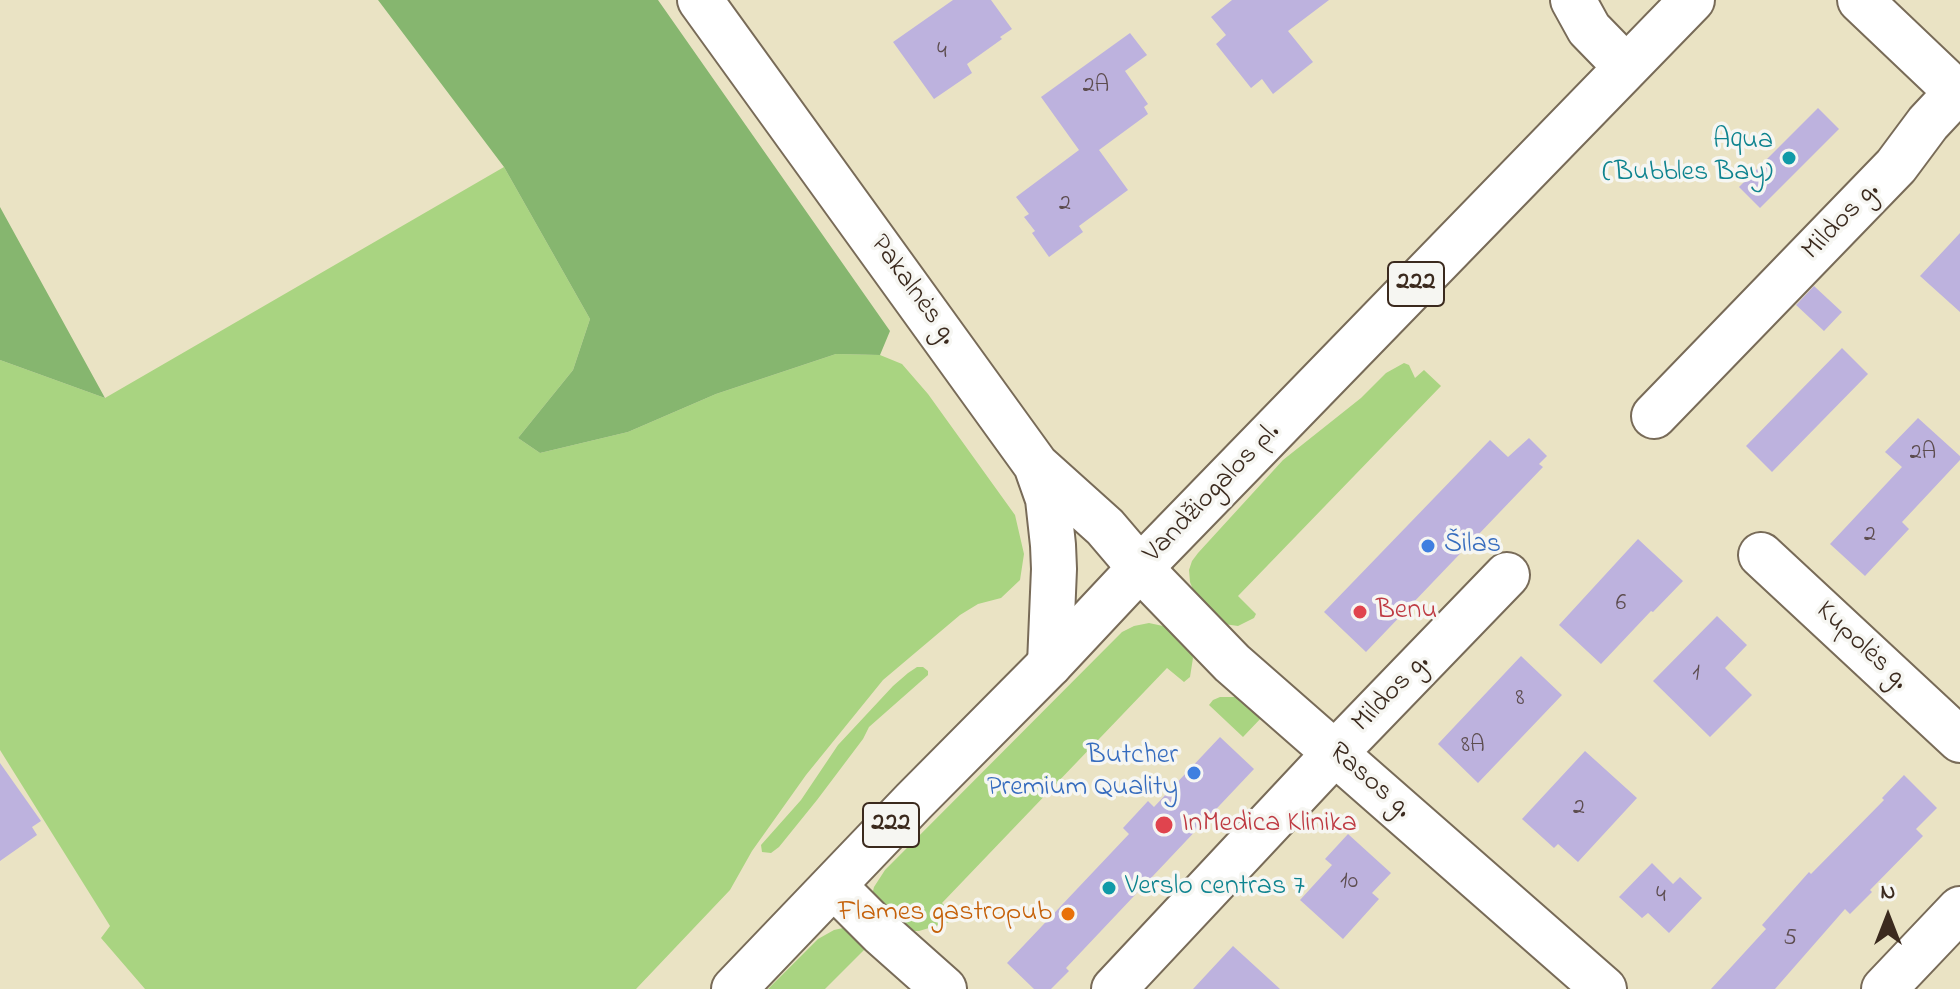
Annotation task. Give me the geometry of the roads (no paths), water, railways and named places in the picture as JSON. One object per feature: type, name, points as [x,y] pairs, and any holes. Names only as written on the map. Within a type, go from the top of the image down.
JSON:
[{"type":"street","name":"Pakalnės g.","points":[[700,0],[1036,465],[1105,527],[1140,568]]},
{"type":"street","points":[[1573,0],[1589,29],[1626,67]]},
{"type":"street","name":"Vandžiogalos pl.","points":[[734,989],[1692,0]]},
{"type":"street","points":[[1860,0],[1958,93]]},
{"type":"street","name":"Mildos g.","points":[[1654,416],[1896,166],[1928,123],[1958,93]]},
{"type":"street","points":[[1036,465],[1048,499],[1053,545],[1050,664]]},
{"type":"street","name":"Kupolės g.","points":[[1761,555],[1960,740]]},
{"type":"street","name":"Rasos g.","points":[[1140,568],[1232,663],[1604,989]]},
{"type":"street","name":"Mildos g.","points":[[1114,989],[1507,575]]},
{"type":"street","points":[[834,886],[944,989]]},
{"type":"street","points":[[1884,989],[1960,909]]},
{"type":"place","name":"Aqua (Bubbles Bay)","points":[[1789,158]]},
{"type":"place","name":"Šilas","points":[[1428,546]]},
{"type":"place","name":"Benu","points":[[1360,612]]},
{"type":"place","name":"Butcher Premium Quality","points":[[1194,773]]},
{"type":"place","name":"InMedica Klinika","points":[[1164,825]]},
{"type":"place","name":"Verslo centras 7","points":[[1109,888]]},
{"type":"place","name":"Flames gastropub","points":[[1068,914]]}]
